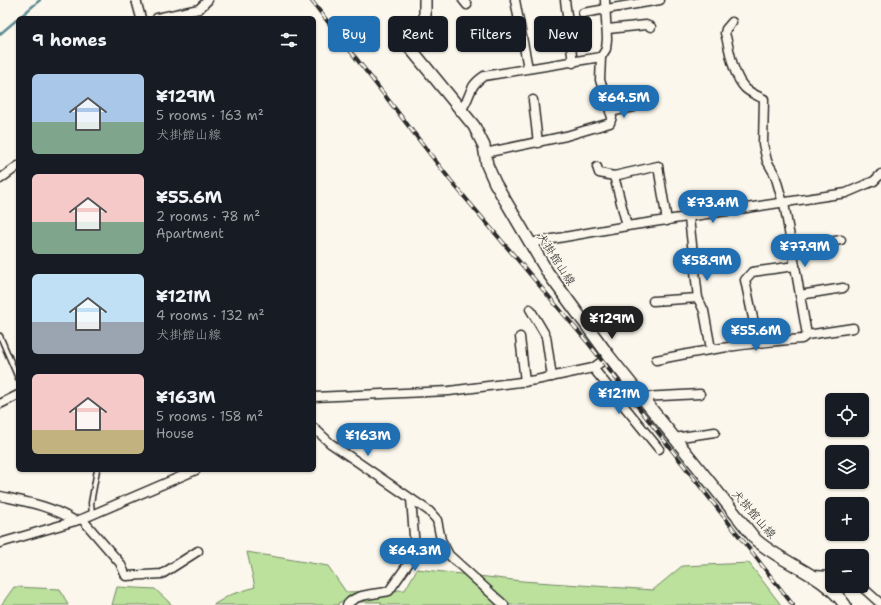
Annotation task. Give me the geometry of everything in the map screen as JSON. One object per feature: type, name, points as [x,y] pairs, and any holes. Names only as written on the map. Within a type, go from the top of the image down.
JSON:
[{"type":"main road","points":[[425,0],[427,16]]},
{"type":"main road","name":"犬掛館山線","points":[[414,52],[470,119],[482,140],[487,165],[495,183],[548,274],[609,356],[756,540],[779,557],[826,584],[845,605]]},
{"type":"street","points":[[136,0],[140,16]]},
{"type":"street","points":[[166,16],[199,9],[208,0]]},
{"type":"street","points":[[515,0],[528,68]]},
{"type":"street","points":[[565,0],[573,63]]},
{"type":"street","points":[[583,13],[605,4],[660,0]]},
{"type":"street","points":[[485,153],[538,143],[610,123],[610,112],[600,80],[602,57],[606,49],[608,29],[605,4]]},
{"type":"street","points":[[732,22],[726,29],[725,33],[734,67],[740,82],[746,89],[764,99],[763,144],[767,161],[775,175],[784,203],[807,336]]},
{"type":"street","points":[[608,29],[640,25],[651,27]]},
{"type":"street","points":[[461,110],[468,101],[471,87],[484,76],[528,68],[573,63],[602,57]]},
{"type":"street","points":[[533,100],[538,143]]},
{"type":"street","points":[[610,112],[634,107]]},
{"type":"street","points":[[598,167],[599,172],[614,176],[658,166],[667,221]]},
{"type":"street","points":[[0,179],[16,167]]},
{"type":"street","points":[[530,243],[627,226],[689,218],[846,193],[874,181],[881,174]]},
{"type":"street","points":[[614,176],[627,226]]},
{"type":"street","points":[[689,218],[698,298],[704,311],[711,349]]},
{"type":"street","points":[[792,248],[841,240]]},
{"type":"street","points":[[758,342],[745,280],[752,272],[795,266]]},
{"type":"street","points":[[800,295],[844,288]]},
{"type":"street","points":[[653,302],[698,298]]},
{"type":"street","points":[[530,309],[546,336],[552,377]]},
{"type":"street","points":[[656,360],[711,349],[758,342],[802,339],[807,336],[853,328]]},
{"type":"street","points":[[520,337],[525,382]]},
{"type":"street","points":[[316,397],[449,392],[525,382],[594,368],[609,356]]},
{"type":"street","points":[[594,368],[659,449]]},
{"type":"street","points":[[642,397],[700,394]]},
{"type":"street","points":[[0,404],[16,396]]},
{"type":"street","points":[[316,430],[330,443],[429,511],[437,520],[441,540],[449,555],[504,605]]},
{"type":"street","points":[[674,438],[714,432]]},
{"type":"street","points":[[0,543],[78,520],[191,472]]},
{"type":"street","points":[[0,496],[47,507],[78,520],[120,563],[126,576],[162,574],[198,551]]},
{"type":"street","points":[[347,605],[351,600],[358,596],[388,591],[413,558],[415,548],[411,499]]},
{"type":"street","points":[[812,575],[825,576]]},
{"type":"street","points":[[869,593],[881,604]]},
{"type":"lane","points":[[0,336],[16,373]]},
{"type":"lane","points":[[92,514],[92,503],[97,472]]},
{"type":"green space","points":[[247,552],[328,566],[346,592],[405,590],[417,569],[522,581],[653,590],[682,566],[749,563],[781,605],[381,605],[381,602],[339,602],[338,605],[213,605],[230,595],[255,587]]},
{"type":"green space","points":[[14,587],[60,589],[68,605],[1,605]]},
{"type":"green space","points":[[117,587],[155,589],[172,605],[112,605]]},
{"type":"waterway","points":[[21,16],[40,0]]},
{"type":"waterway","points":[[0,34],[16,20]]},
{"type":"railway","points":[[311,0],[451,181],[589,344],[793,605]]}]
